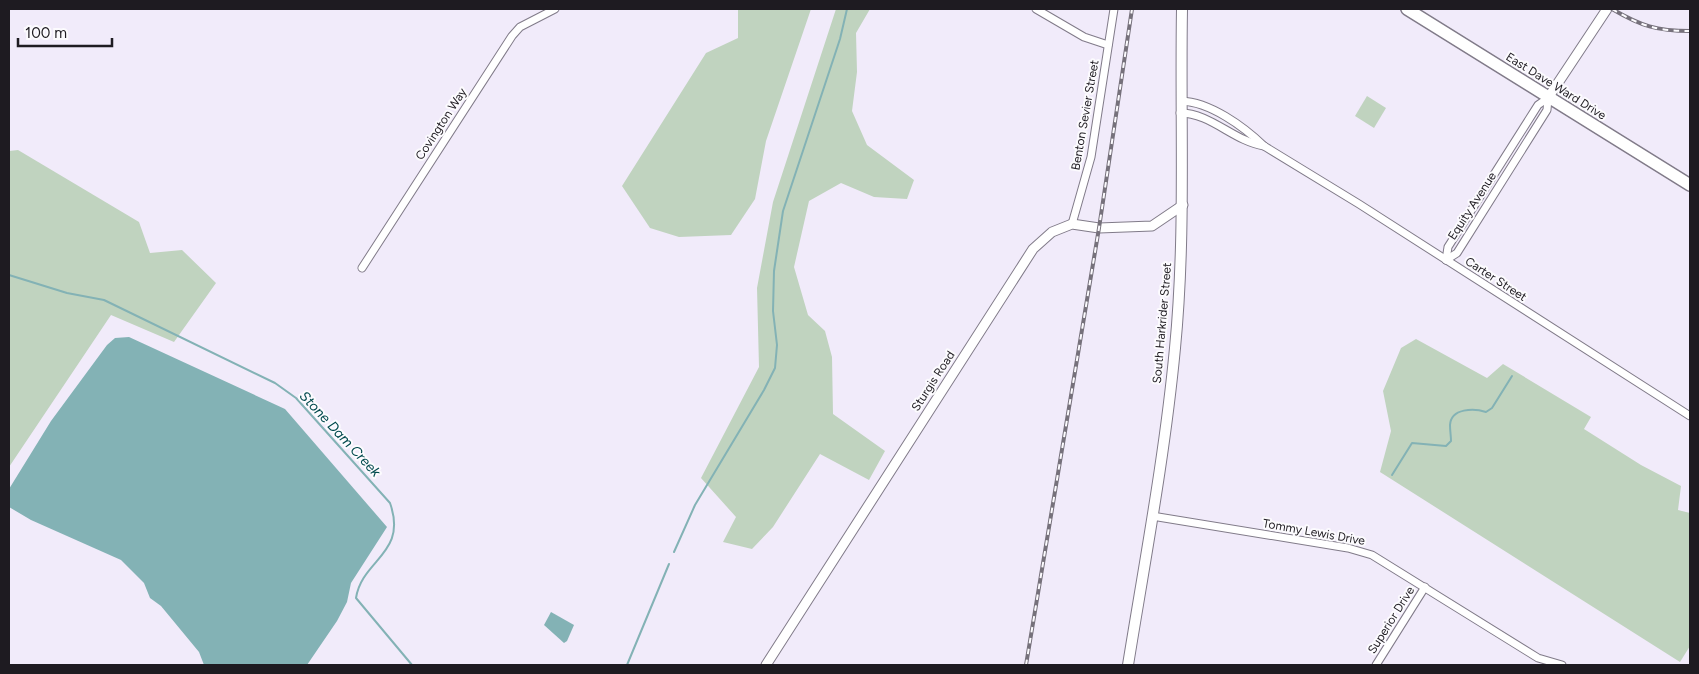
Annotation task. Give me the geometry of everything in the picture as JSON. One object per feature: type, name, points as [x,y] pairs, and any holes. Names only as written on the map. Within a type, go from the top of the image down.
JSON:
[{"type":"main road","name":"South Harkrider Street","points":[[1128,665],[1152,516],[1175,348],[1183,205],[1180,113],[1182,9]]},
{"type":"main road","name":"East Dave Ward Drive","points":[[1407,9],[1690,185]]},
{"type":"street","name":"Covington Way","points":[[362,268],[512,36],[520,27],[555,9]]},
{"type":"street","points":[[1036,9],[1084,38],[1108,45]]},
{"type":"street","name":"Benton Sevier Street","points":[[1072,224],[1091,157],[1114,9]]},
{"type":"street","name":"Equity Avenue","points":[[1446,260],[1448,247],[1538,105],[1548,98],[1606,9]]},
{"type":"street","name":"Equity Avenue","points":[[1446,260],[1457,253],[1548,110],[1548,98]]},
{"type":"street","name":"Carter Street","points":[[1180,101],[1205,105],[1254,136],[1264,146],[1690,416]]},
{"type":"street","name":"Carter Street","points":[[1180,113],[1193,113],[1238,138],[1264,146]]},
{"type":"street","points":[[1072,224],[1099,228],[1152,226],[1183,205]]},
{"type":"street","name":"Sturgis Road","points":[[766,665],[1033,249],[1052,232],[1072,224]]},
{"type":"street","name":"Tommy Lewis Drive","points":[[1152,516],[1364,552],[1395,567],[1538,658],[1562,665]]},
{"type":"street","name":"Superior Drive","points":[[1376,665],[1425,587]]},
{"type":"shaded area","points":[[738,9],[811,9],[766,141],[755,199],[731,235],[679,237],[650,228],[622,186],[706,53],[738,38]]},
{"type":"shaded area","points":[[836,9],[870,9],[856,33],[857,72],[852,111],[867,145],[914,180],[907,199],[874,197],[841,183],[809,201],[794,267],[808,315],[825,331],[832,357],[833,414],[885,451],[869,480],[820,454],[773,527],[752,549],[723,542],[736,517],[701,478],[759,367],[757,288],[773,202]]},
{"type":"shaded area","points":[[1367,96],[1386,108],[1374,128],[1355,116]]},
{"type":"shaded area","points":[[18,150],[139,222],[150,253],[182,250],[216,283],[174,342],[111,315],[9,467],[9,151]]},
{"type":"shaded area","points":[[129,337],[285,409],[387,527],[351,583],[347,602],[337,621],[307,665],[204,665],[199,652],[161,606],[150,598],[144,583],[121,560],[31,520],[9,507],[9,489],[51,421],[107,345],[115,338]]},
{"type":"shaded area","points":[[1416,339],[1487,378],[1503,364],[1591,417],[1584,429],[1641,465],[1681,486],[1678,510],[1690,513],[1690,646],[1680,662],[1380,472],[1391,431],[1383,391],[1401,348]]},
{"type":"shaded area","points":[[551,612],[574,625],[567,641],[564,643],[544,625]]},
{"type":"waterway","points":[[674,552],[695,505],[764,390],[775,368],[777,345],[773,311],[774,271],[783,211],[840,39],[847,9]]},
{"type":"waterway","name":"Stone Dam Creek","points":[[9,275],[67,293],[104,300],[275,383],[296,398],[390,503],[394,520],[393,534],[389,545],[366,574],[356,598],[412,665]]},
{"type":"waterway","points":[[1392,475],[1412,443],[1446,446],[1451,441],[1450,425],[1454,415],[1470,410],[1486,412],[1492,408],[1512,376]]},
{"type":"waterway","points":[[627,665],[669,564]]},
{"type":"railway","points":[[1026,665],[1099,228],[1132,9]]},
{"type":"railway","points":[[1612,9],[1632,20],[1658,29],[1690,31]]}]
